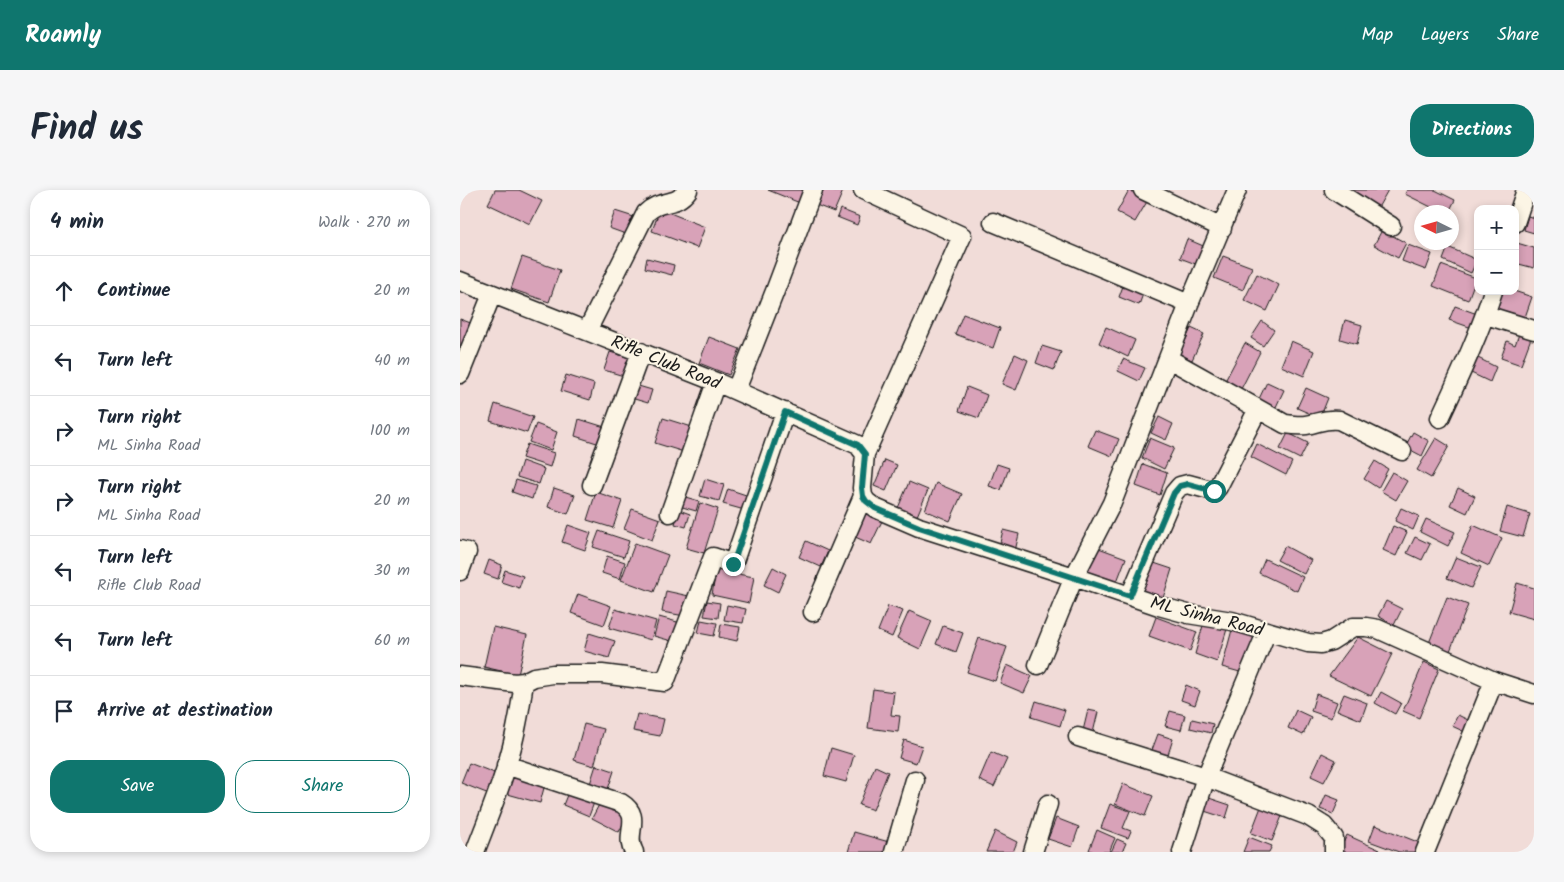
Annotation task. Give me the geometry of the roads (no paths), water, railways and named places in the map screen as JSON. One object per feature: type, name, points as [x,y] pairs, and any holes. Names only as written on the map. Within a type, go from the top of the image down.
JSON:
[{"type":"street","points":[[587,331],[646,213],[653,206],[677,201],[688,190]]},
{"type":"street","points":[[736,390],[813,190]]},
{"type":"street","points":[[813,612],[863,496],[865,454],[962,236],[863,190]]},
{"type":"street","points":[[1143,190],[1222,228]]},
{"type":"street","points":[[1038,666],[1074,577],[1112,503],[1189,304],[1237,190]]},
{"type":"street","points":[[1334,190],[1391,226]]},
{"type":"street","points":[[1519,211],[1526,190]]},
{"type":"street","points":[[993,222],[1189,304]]},
{"type":"street","name":"Rifle Club Road","points":[[460,281],[736,390],[858,445],[865,454]]},
{"type":"street","points":[[460,374],[492,294]]},
{"type":"street","points":[[1440,418],[1486,315],[1492,295]]},
{"type":"street","points":[[1486,315],[1534,330]]},
{"type":"street","points":[[592,485],[641,352]]},
{"type":"street","points":[[1169,359],[1285,424],[1297,426],[1308,425],[1329,418],[1339,420],[1402,451]]},
{"type":"street","points":[[670,513],[716,382]]},
{"type":"street","points":[[1130,596],[1174,493],[1180,486],[1188,484],[1214,491],[1218,487],[1258,409]]},
{"type":"street","points":[[460,676],[515,683],[553,674],[602,674],[665,682],[714,557],[733,564],[785,412]]},
{"type":"street","name":"ML Sinha Road","points":[[863,496],[875,508],[919,527],[1181,612],[1232,621],[1308,643],[1321,644],[1331,641],[1353,627],[1378,629],[1494,681],[1534,694]]},
{"type":"street","points":[[460,550],[467,552],[460,571]]},
{"type":"street","points":[[1182,852],[1206,777],[1267,631]]},
{"type":"street","points":[[1425,852],[1494,681]]},
{"type":"street","points":[[475,852],[506,765],[517,725],[524,682]]},
{"type":"street","points":[[1078,737],[1206,777],[1308,816],[1324,826],[1334,838],[1334,852]]},
{"type":"street","points":[[506,765],[620,803],[628,808],[632,813],[630,844],[634,852]]},
{"type":"street","points":[[894,852],[915,780]]},
{"type":"street","points":[[1033,852],[1048,804]]}]
